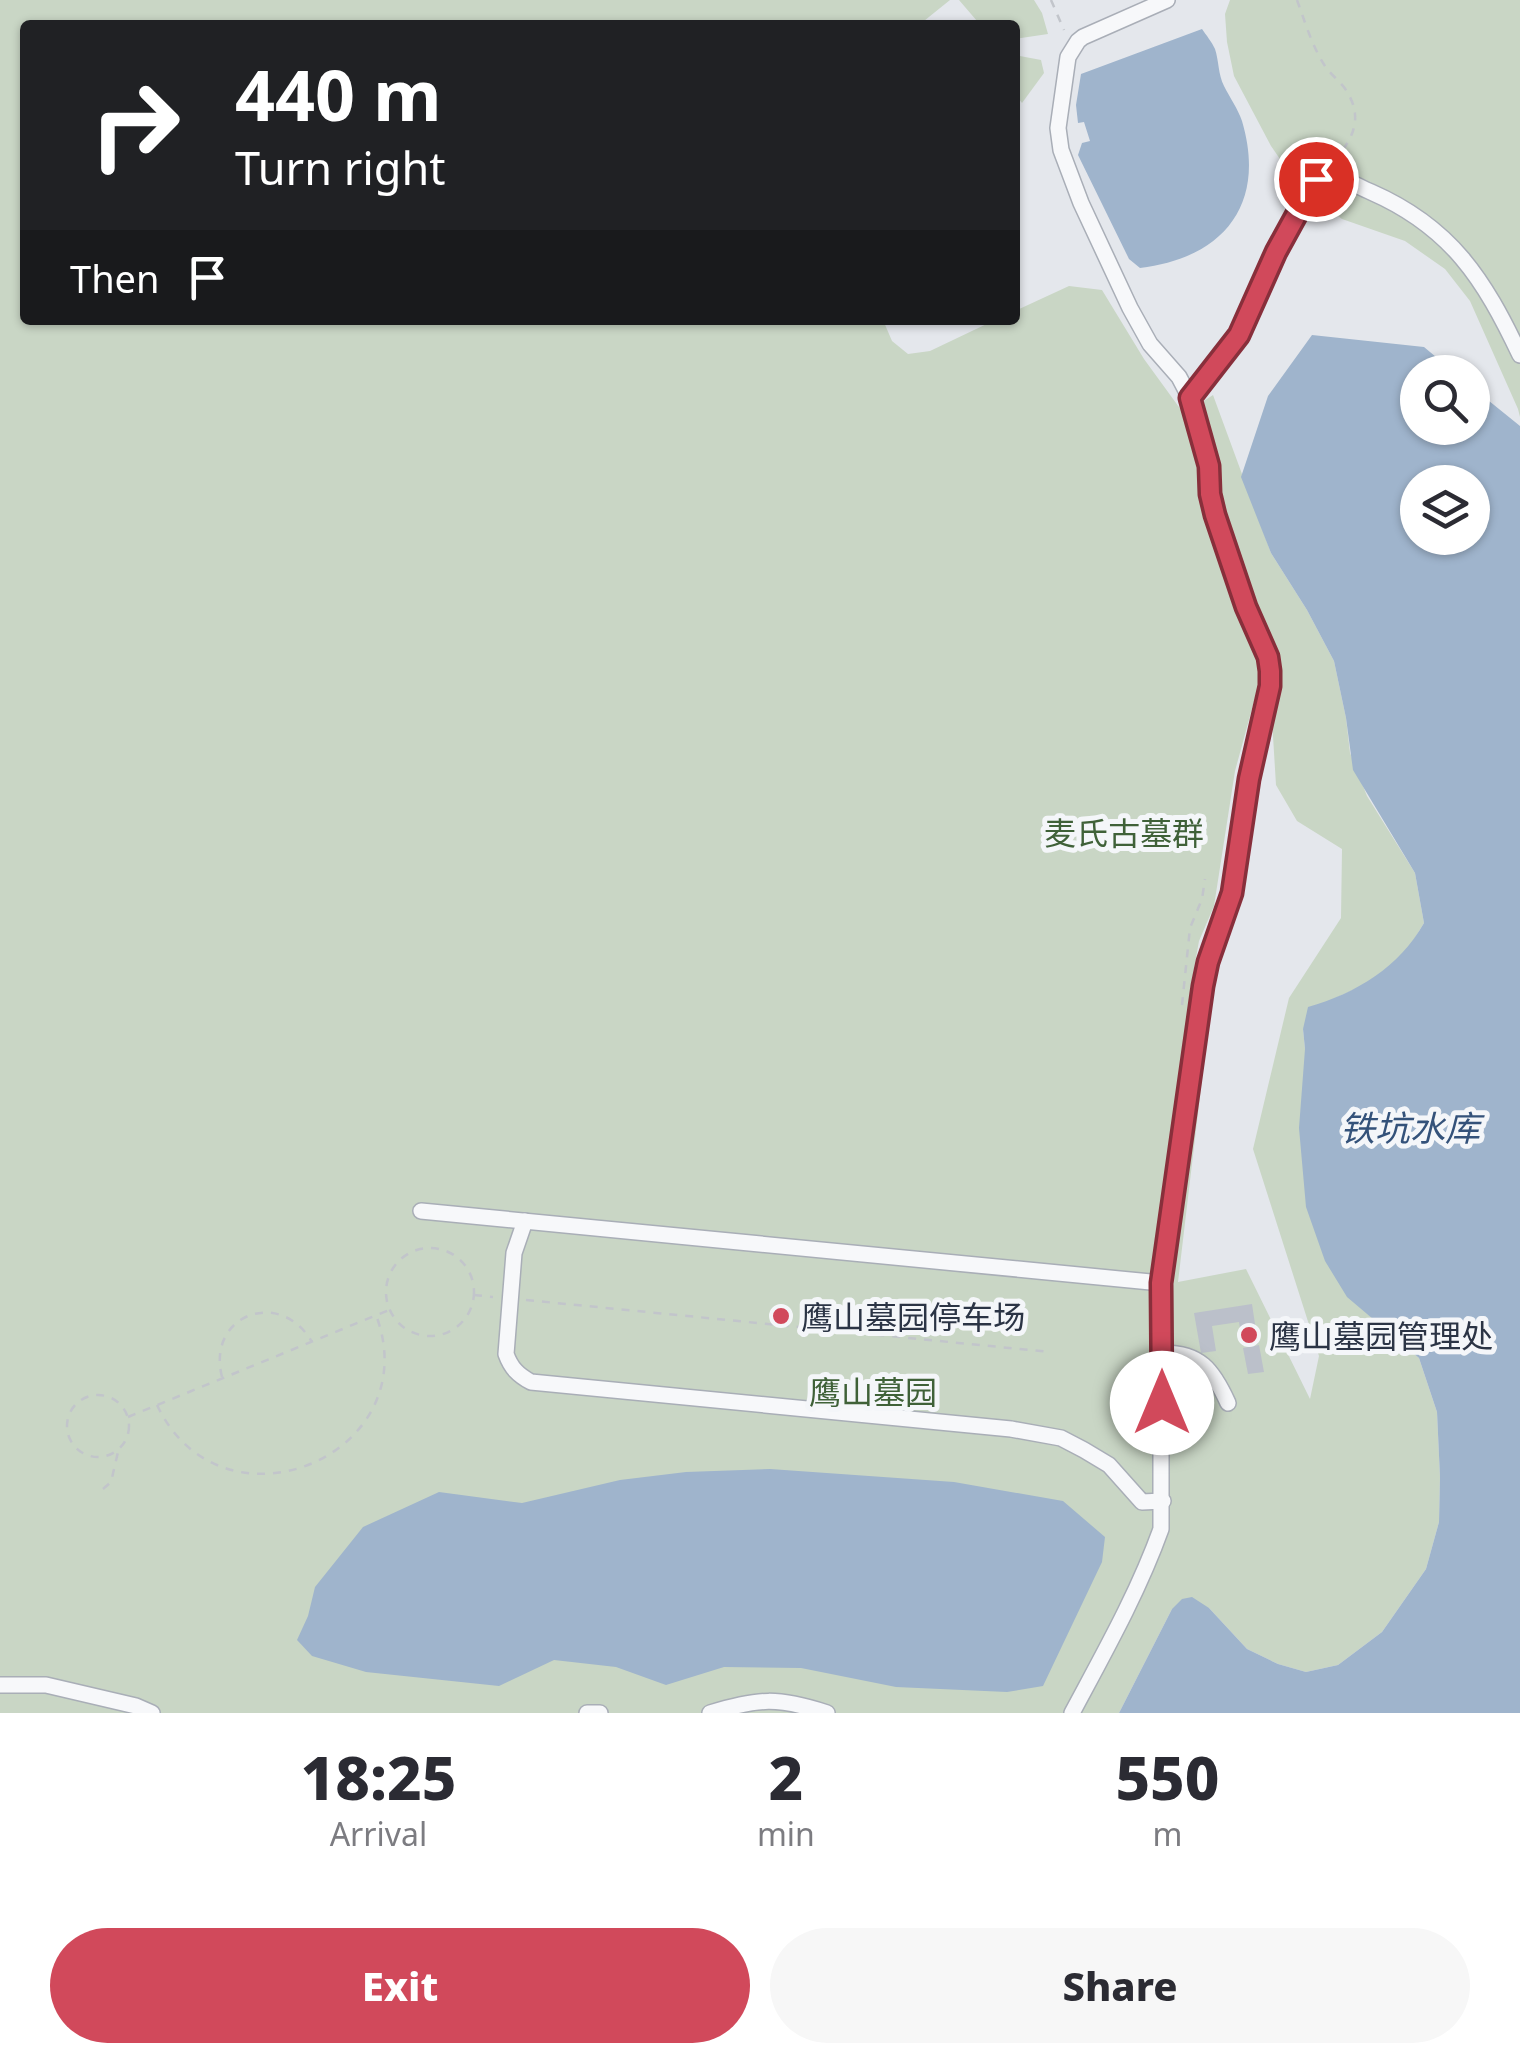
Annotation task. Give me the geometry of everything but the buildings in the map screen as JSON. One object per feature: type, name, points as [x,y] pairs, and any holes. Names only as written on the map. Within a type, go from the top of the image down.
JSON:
[{"type":"street","points":[[1072,1713],[1116,1630],[1161,1528],[1161,1283],[1203,986],[1232,893],[1254,752],[1270,686],[1268,657],[1246,607],[1215,515],[1209,466],[1190,398],[1179,377],[1150,344],[1130,308],[1061,150],[1058,128],[1068,56],[1074,45],[1083,37],[1166,0]]},
{"type":"street","points":[[1190,398],[1239,335],[1309,189],[1321,176],[1334,174],[1424,220],[1444,238],[1488,293],[1520,354]]},
{"type":"street","points":[[421,1211],[1161,1283]]},
{"type":"street","points":[[525,1221],[514,1253],[506,1354],[519,1376],[531,1382],[1011,1429],[1061,1438],[1109,1465],[1142,1502],[1162,1501]]},
{"type":"street","points":[[1162,1353],[1192,1356],[1218,1382],[1228,1402]]},
{"type":"street","points":[[0,1685],[46,1685],[152,1713]]},
{"type":"street","points":[[710,1713],[764,1700],[792,1701],[827,1713]]},
{"type":"street","points":[[587,1713],[600,1713]]},
{"type":"path","points":[[1051,0],[1065,32],[1068,56]]},
{"type":"path","points":[[1297,0],[1314,47],[1346,90],[1355,118],[1354,133],[1346,148],[1321,176]]},
{"type":"path","points":[[1182,1005],[1190,928],[1205,880]]},
{"type":"path","points":[[415,1250],[444,1250],[457,1257],[473,1281],[471,1310],[463,1322],[437,1336],[409,1331],[389,1310],[385,1296],[392,1268],[415,1250]]},
{"type":"path","points":[[474,1296],[1050,1352]]},
{"type":"path","points":[[128,1418],[389,1310]]},
{"type":"path","points":[[222,1378],[218,1363],[226,1334],[249,1315],[279,1313],[293,1319],[312,1342]]},
{"type":"path","points":[[158,1405],[179,1438],[202,1456],[228,1468],[270,1474],[313,1465],[338,1450],[374,1406],[382,1378],[384,1349],[376,1315]]},
{"type":"path","points":[[100,1395],[118,1402],[130,1430],[118,1450],[103,1457],[83,1454],[69,1438],[68,1418],[80,1401],[100,1395]]},
{"type":"path","points":[[103,1490],[111,1482],[118,1450]]},
{"type":"green space","points":[[0,0],[950,0],[925,20],[20,20],[20,325],[885,325],[892,341],[908,354],[930,351],[985,325],[1020,325],[1020,309],[1069,286],[1102,290],[1144,359],[1184,414],[1213,395],[1271,553],[1334,661],[1350,753],[1367,796],[1415,873],[1424,923],[1410,946],[1364,985],[1329,1001],[1303,1029],[1305,1049],[1386,1330],[1419,1358],[1437,1412],[1439,1522],[1426,1569],[1382,1632],[1338,1665],[1306,1672],[1278,1664],[1247,1649],[1209,1608],[1172,1609],[1119,1713],[0,1713]],"holes":[[[1259,683],[1270,687],[1276,785],[1297,821],[1342,849],[1341,918],[1289,998],[1253,1149],[1319,1356],[1310,1399],[1246,1269],[1178,1282],[1212,995],[1190,991],[1199,941],[1214,906],[1235,771]]]},
{"type":"green space","points":[[959,0],[1034,0],[1048,34],[1020,38],[1020,20],[976,20]]},
{"type":"green space","points":[[1230,0],[1520,0],[1520,417],[1470,301],[1445,269],[1405,241],[1342,219],[1298,185],[1271,146],[1234,76],[1225,14]]},
{"type":"green space","points":[[1020,56],[1041,60],[1044,73],[1022,103]]},
{"type":"water","points":[[1202,29],[1215,49],[1222,81],[1242,121],[1248,151],[1243,202],[1232,222],[1194,253],[1140,268],[1129,259],[1078,155],[1082,143],[1090,141],[1084,122],[1078,123],[1076,105],[1081,74]]},
{"type":"water","name":"铁坑水库","points":[[1312,335],[1424,347],[1434,355],[1400,355],[1400,445],[1490,445],[1490,402],[1520,426],[1520,1713],[1119,1713],[1172,1609],[1182,1599],[1192,1597],[1209,1608],[1247,1649],[1278,1664],[1306,1672],[1338,1665],[1382,1632],[1426,1569],[1439,1522],[1437,1412],[1419,1358],[1347,1297],[1325,1261],[1306,1207],[1299,1128],[1303,1029],[1308,1007],[1360,986],[1389,965],[1414,939],[1424,923],[1415,873],[1353,770],[1334,661],[1271,553],[1241,477],[1268,396]]},
{"type":"water","points":[[770,1469],[954,1482],[1063,1501],[1105,1537],[1102,1562],[1043,1686],[1007,1692],[896,1687],[801,1668],[724,1667],[666,1685],[616,1667],[554,1660],[499,1686],[366,1672],[312,1656],[297,1640],[315,1587],[363,1527],[439,1492],[522,1503],[620,1480],[686,1472]]},
{"type":"place","name":"鹰山墓园停车场","points":[[781,1316]]},
{"type":"place","name":"鹰山墓园管理处","points":[[1249,1335]]},
{"type":"route","points":[[1162,1403],[1161,1283],[1203,986],[1232,893],[1254,752],[1270,686],[1268,657],[1246,607],[1215,515],[1209,466],[1190,398],[1239,335],[1276,252],[1316,179]]},
{"type":"park label","name":"麦氏古墓群","points":[[1124,832]]},
{"type":"park label","name":"鹰山墓园","points":[[873,1391]]}]
